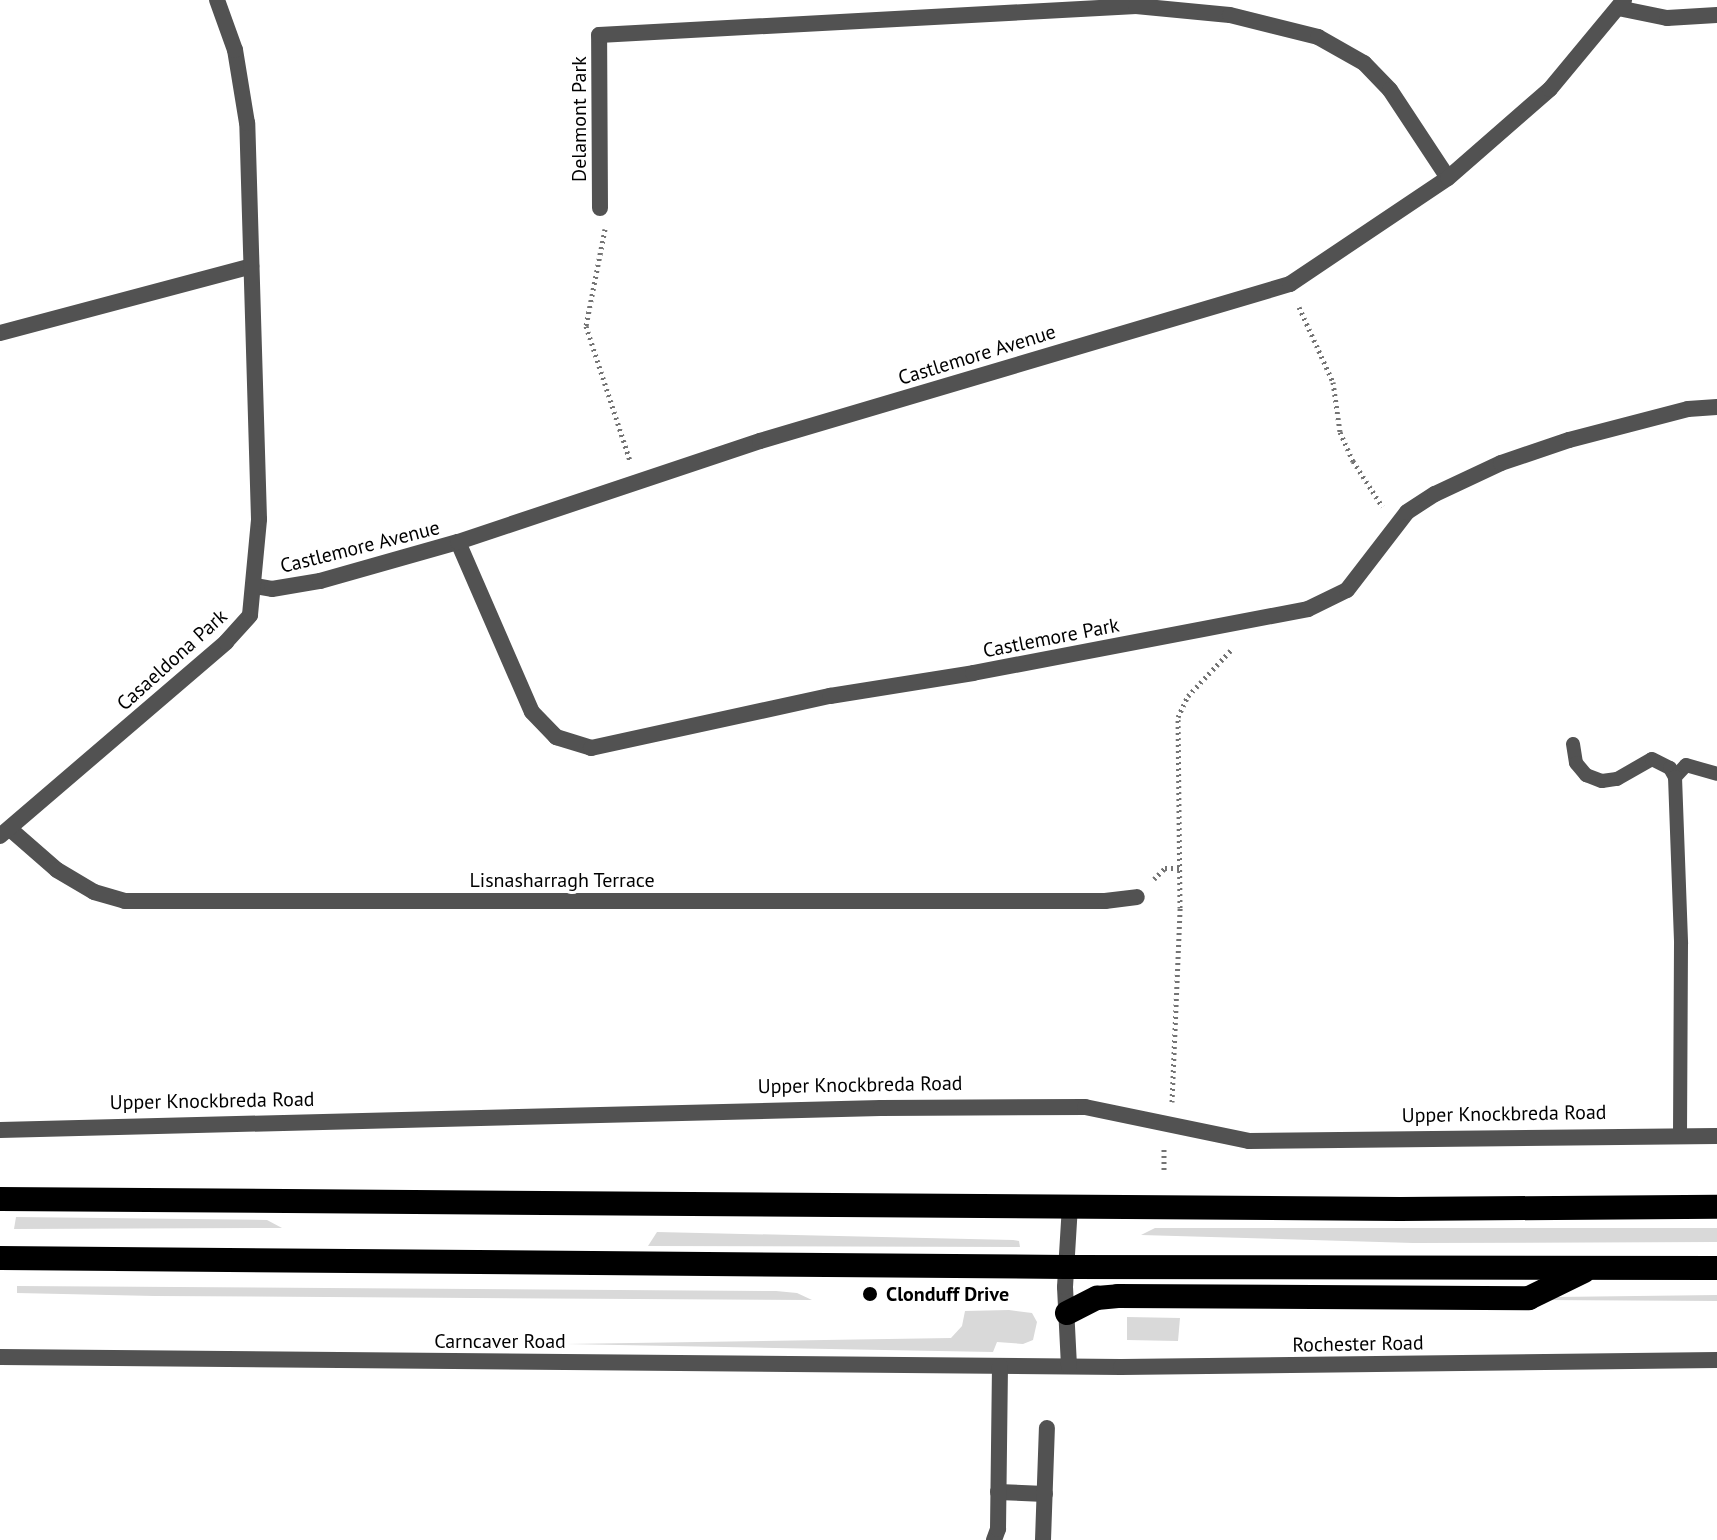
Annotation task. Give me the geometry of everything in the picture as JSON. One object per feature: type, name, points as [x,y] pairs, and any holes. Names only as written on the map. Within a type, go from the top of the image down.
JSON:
[{"type":"highway","points":[[0,1199],[1717,1207]]},
{"type":"highway","points":[[0,1258],[1066,1267],[1717,1268]]},
{"type":"highway","points":[[1067,1313],[1097,1298],[1118,1296],[1529,1298],[1590,1268]]},
{"type":"street","name":"Casaeldona Park","points":[[5,833],[226,642],[250,615],[259,519],[247,123],[235,50],[217,0]]},
{"type":"street","points":[[1621,4],[1667,18],[1717,15]]},
{"type":"street","name":"Castlemore Avenue","points":[[255,586],[272,589],[320,581],[458,542],[635,480],[1290,284],[1448,178],[1550,89],[1621,4]]},
{"type":"street","name":"Delamont Park","points":[[600,208],[599,35],[1136,6],[1230,15],[1318,37],[1364,63],[1390,90],[1448,178]]},
{"type":"street","points":[[0,333],[251,266]]},
{"type":"street","name":"Castlemore Park","points":[[458,542],[532,712],[556,737],[591,748],[830,696],[973,673],[1328,602],[1361,575],[1395,525],[1417,504],[1501,463],[1688,409],[1717,407]]},
{"type":"street","name":"Lisnasharragh Terrace","points":[[5,833],[94,892],[125,901],[1105,901],[1137,897]]},
{"type":"street","name":"Upper Knockbreda Road","points":[[0,1130],[1085,1107],[1249,1141],[1717,1136]]},
{"type":"street","points":[[1069,1366],[1066,1267],[1070,1206]]},
{"type":"street","name":"Carncaver Road","points":[[0,1357],[1000,1366]]},
{"type":"street","name":"Rochester Road","points":[[1000,1366],[1717,1360]]},
{"type":"street","points":[[994,1540],[1000,1366]]},
{"type":"street","points":[[1043,1540],[1047,1428]]},
{"type":"street","points":[[998,1492],[1045,1494]]},
{"type":"lane","points":[[1573,744],[1576,763],[1586,775],[1602,781],[1617,779],[1652,759],[1670,768],[1675,777],[1681,944],[1680,1134]]},
{"type":"lane","points":[[1675,777],[1686,765],[1717,774]]},
{"type":"path","points":[[600,208],[607,234],[586,326],[635,480]]},
{"type":"path","points":[[1290,284],[1333,382],[1340,432],[1353,461],[1395,525]]},
{"type":"path","points":[[1165,1122],[1175,1095],[1180,895],[1178,717],[1188,696],[1230,655],[1243,620]]},
{"type":"shaded area","points":[[16,1217],[267,1220],[282,1228],[14,1229]]},
{"type":"shaded area","points":[[1155,1228],[1717,1228],[1717,1242],[1413,1243],[1141,1235]]},
{"type":"shaded area","points":[[657,1232],[1013,1240],[1019,1241],[1020,1247],[648,1246]]},
{"type":"shaded area","points":[[17,1286],[776,1291],[797,1293],[812,1300],[155,1296],[17,1293]]},
{"type":"shaded area","points":[[1717,1295],[1717,1301],[1542,1300],[1556,1297]]},
{"type":"shaded area","points":[[965,1311],[1032,1313],[1037,1322],[1033,1340],[1023,1344],[997,1342],[993,1352],[566,1344],[951,1338],[962,1326]]},
{"type":"shaded area","points":[[1127,1317],[1180,1318],[1178,1341],[1127,1340]]},
{"type":"place","name":"Clonduff Drive","points":[[870,1294]]}]
